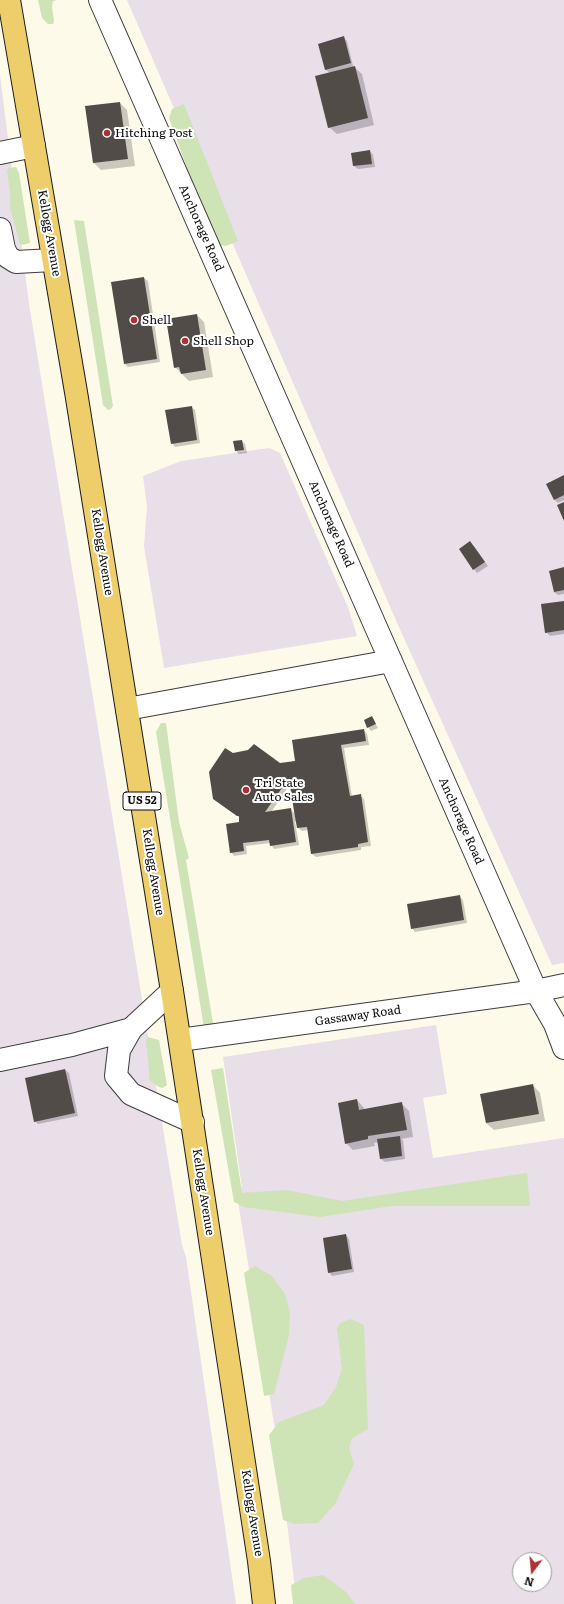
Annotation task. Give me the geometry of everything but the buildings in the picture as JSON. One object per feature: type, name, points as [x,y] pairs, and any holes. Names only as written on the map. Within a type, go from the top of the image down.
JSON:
[{"type":"main road","name":"Kellogg Avenue","points":[[9,0],[127,709],[180,1040],[259,1561],[264,1604]]},
{"type":"lane","name":"Anchorage Road","points":[[100,0],[536,992],[555,1024],[564,1048]]},
{"type":"lane","points":[[0,153],[34,146]]},
{"type":"lane","points":[[0,230],[4,249],[8,257],[16,262],[53,260]]},
{"type":"lane","points":[[127,709],[392,662]]},
{"type":"lane","name":"Gassaway Road","points":[[180,1040],[536,992],[564,985]]},
{"type":"lane","points":[[172,991],[131,1029],[119,1050],[116,1076],[131,1094],[193,1122]]},
{"type":"lane","points":[[0,1060],[72,1045],[131,1029]]},
{"type":"shaded area","points":[[127,0],[564,0],[564,963],[552,965],[398,625]]},
{"type":"shaded area","points":[[0,75],[29,304],[182,1245],[186,1257],[236,1604],[0,1604]]},
{"type":"shaded area","points":[[269,448],[280,453],[348,607],[357,636],[164,668],[144,546],[147,507],[143,476],[181,461]]},
{"type":"shaded area","points":[[436,1025],[447,1094],[423,1098],[433,1158],[564,1138],[564,1604],[297,1604],[277,1442],[236,1189],[242,1187],[223,1057]]},
{"type":"green space","points":[[38,0],[57,0],[53,1],[52,7],[53,24],[48,24],[42,18]]},
{"type":"green space","points":[[184,104],[238,241],[226,246],[220,245],[212,238],[169,118],[172,109]]},
{"type":"green space","points":[[16,167],[19,173],[30,243],[22,245],[20,244],[10,208],[10,191],[7,171],[9,168]]},
{"type":"green space","points":[[74,220],[84,221],[113,406],[108,410],[103,405]]},
{"type":"green space","points":[[161,723],[166,723],[179,822],[189,858],[186,860],[214,1029],[204,1028],[156,732]]},
{"type":"green space","points":[[148,1037],[159,1040],[167,1085],[163,1088],[150,1081],[146,1040]]},
{"type":"green space","points":[[223,1068],[242,1193],[287,1190],[342,1201],[527,1173],[530,1206],[392,1206],[320,1217],[244,1207],[234,1202],[211,1070]]},
{"type":"green space","points":[[255,1266],[272,1276],[285,1294],[290,1313],[289,1335],[274,1394],[264,1396],[244,1273]]},
{"type":"green space","points":[[351,1319],[364,1325],[368,1429],[352,1438],[349,1448],[354,1464],[335,1504],[318,1523],[294,1524],[283,1520],[269,1435],[279,1422],[324,1405],[336,1387],[342,1368],[337,1328],[340,1323]]},
{"type":"green space","points":[[323,1575],[346,1592],[355,1604],[293,1604],[291,1585],[304,1578]]},
{"type":"place","name":"Hitching Post","points":[[107,133]]},
{"type":"place","name":"Shell","points":[[134,320]]},
{"type":"place","name":"Shell Shop","points":[[185,341]]},
{"type":"place","name":"Tri State Auto Sales","points":[[246,790]]}]
